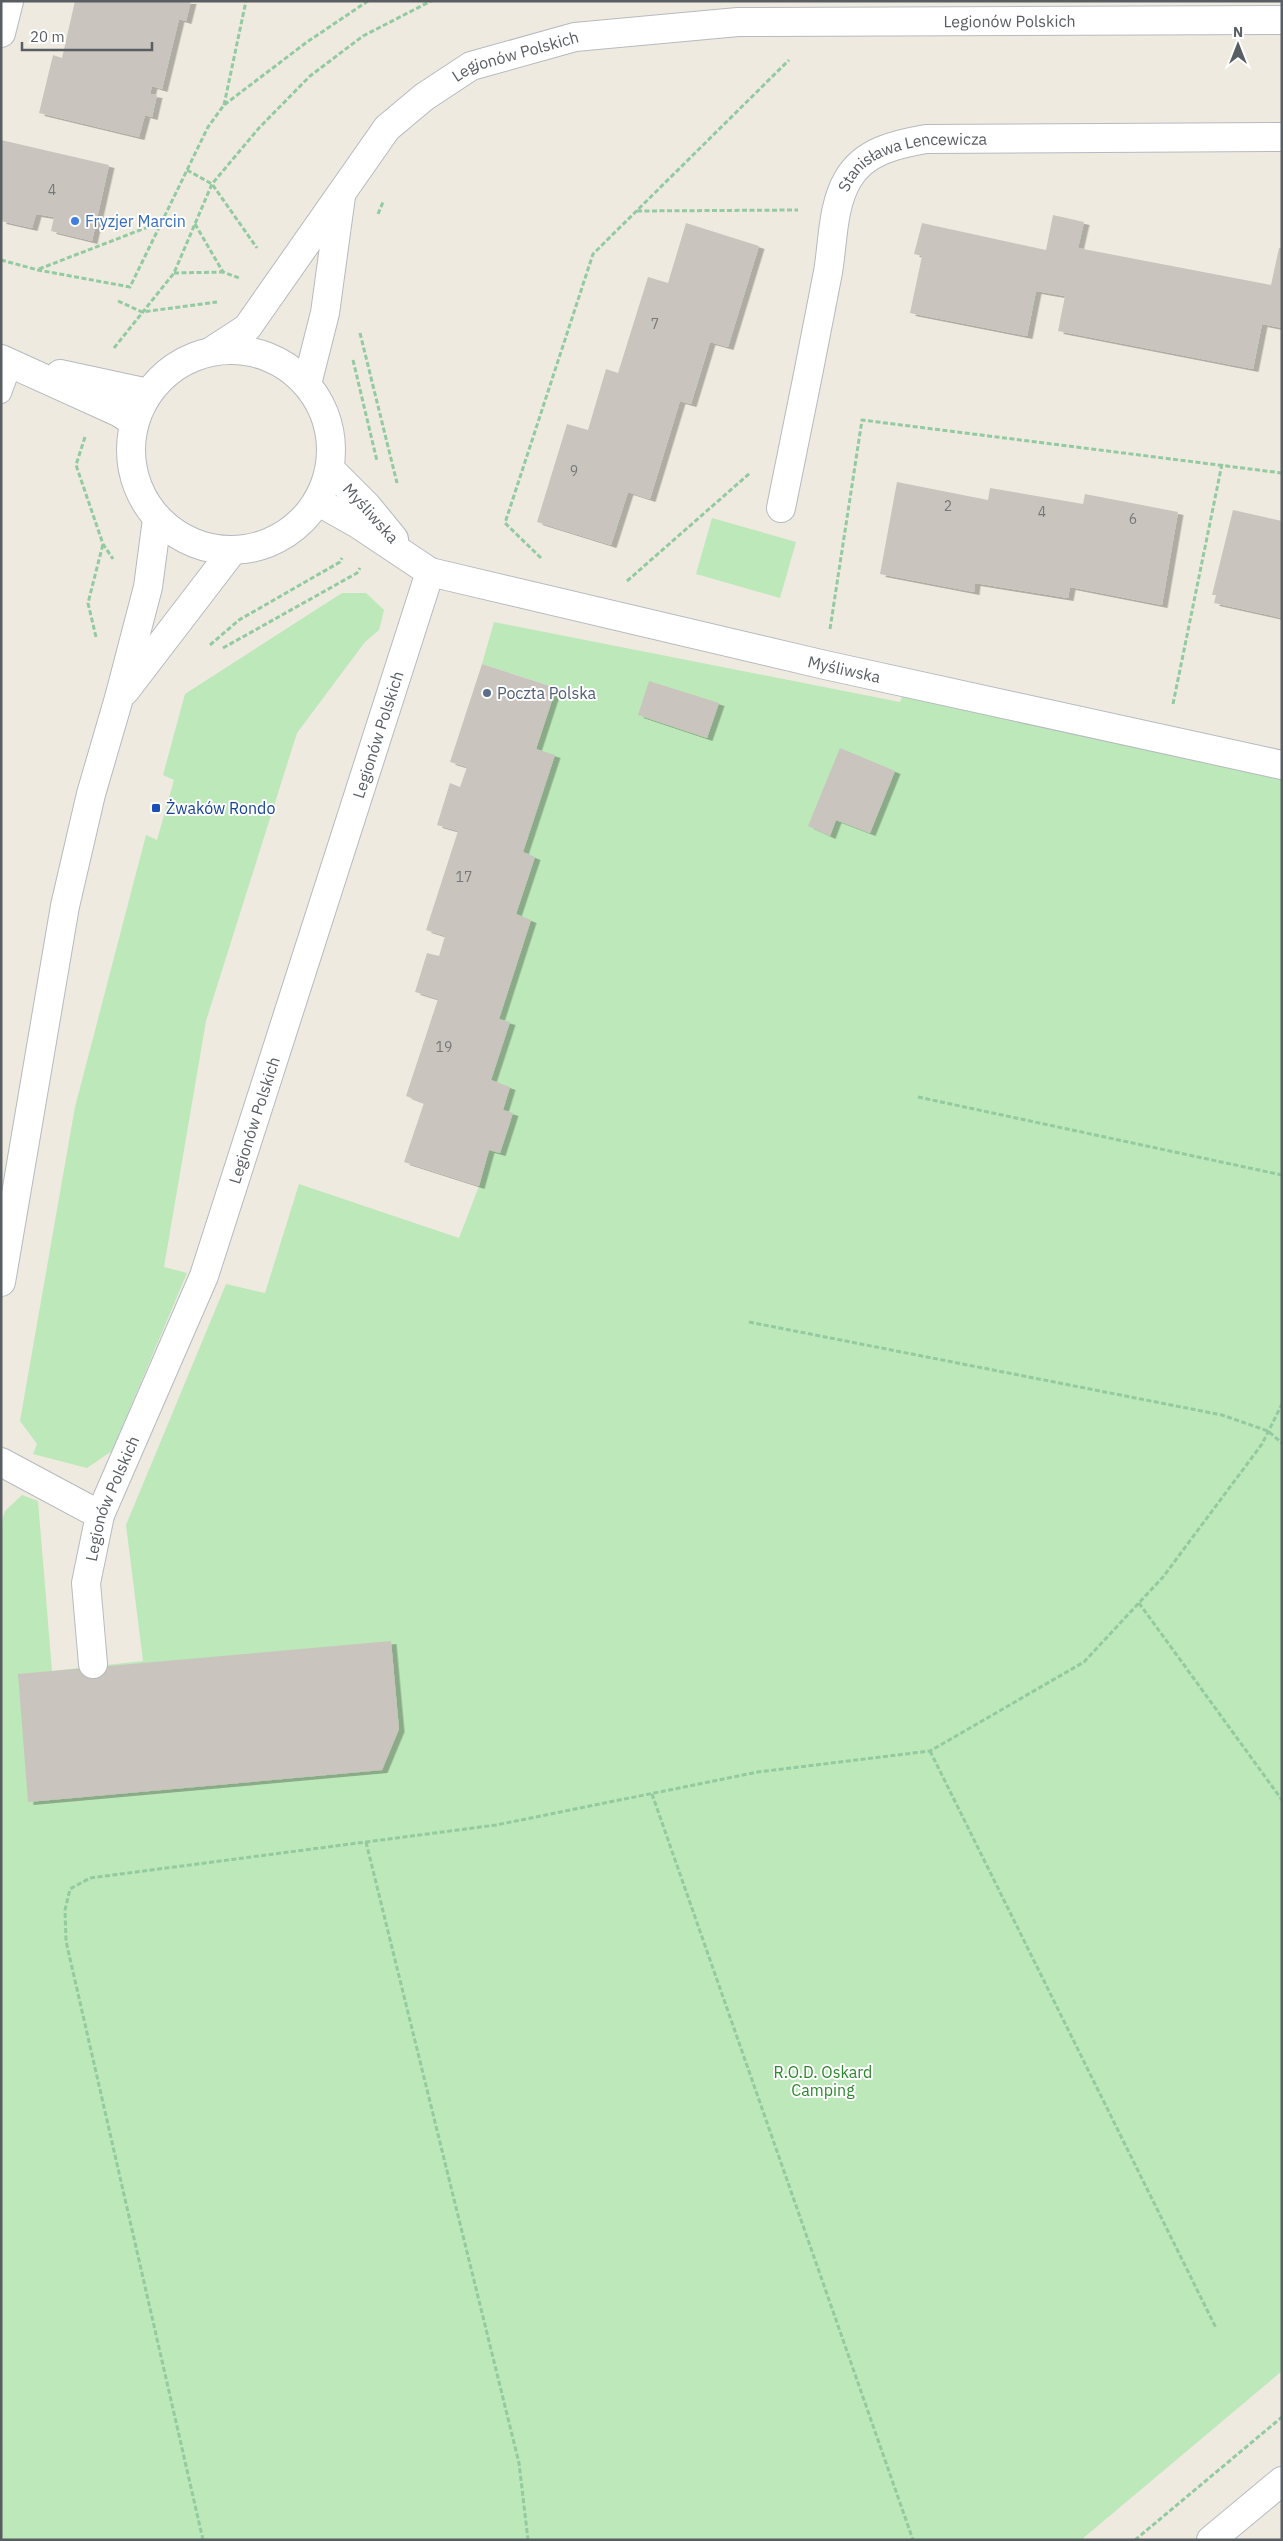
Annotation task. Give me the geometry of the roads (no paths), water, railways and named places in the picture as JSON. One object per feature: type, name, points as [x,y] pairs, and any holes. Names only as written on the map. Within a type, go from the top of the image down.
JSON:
[{"type":"street","points":[[1,32],[9,1]]},
{"type":"street","name":"Legionów Polskich","points":[[210,352],[248,328],[387,128],[424,97],[471,66],[575,37],[739,12],[1282,20]]},
{"type":"street","name":"Stanisława Lencewicza","points":[[781,508],[829,267],[837,210],[848,179],[868,158],[894,144],[926,139],[1282,137]]},
{"type":"street","points":[[306,384],[325,313],[342,192]]},
{"type":"street","points":[[235,350],[268,357],[284,364],[306,384],[323,409],[325,416],[331,438],[330,469],[325,486],[317,501],[295,527],[266,544],[234,550],[208,548],[184,539],[157,518],[138,490],[130,456],[134,422],[148,393],[165,374],[186,360],[210,352],[235,350]]},
{"type":"street","points":[[7,361],[99,392],[148,393]]},
{"type":"street","points":[[99,392],[134,422]]},
{"type":"street","name":"Myśliwska","points":[[330,469],[367,506],[420,566]]},
{"type":"street","name":"Myśliwska","points":[[317,501],[358,524],[420,566],[593,610],[825,665],[1282,765]]},
{"type":"street","points":[[1,1282],[7,1208],[78,846],[148,587],[157,518]]},
{"type":"street","points":[[119,698],[234,550]]},
{"type":"street","name":"Legionów Polskich","points":[[93,1664],[86,1583],[100,1515],[204,1276],[420,566]]},
{"type":"street","points":[[1,1462],[100,1515]]},
{"type":"street","points":[[1211,2540],[1282,2481]]},
{"type":"lane","points":[[1,393],[7,361]]},
{"type":"place","name":"Fryzjer Marcin","points":[[75,221]]},
{"type":"place","name":"Poczta Polska","points":[[487,693]]},
{"type":"place","name":"Żwaków Rondo","points":[[156,808]]},
{"type":"park label","name":"R.O.D. Oskard Camping","points":[[823,2081]]}]
